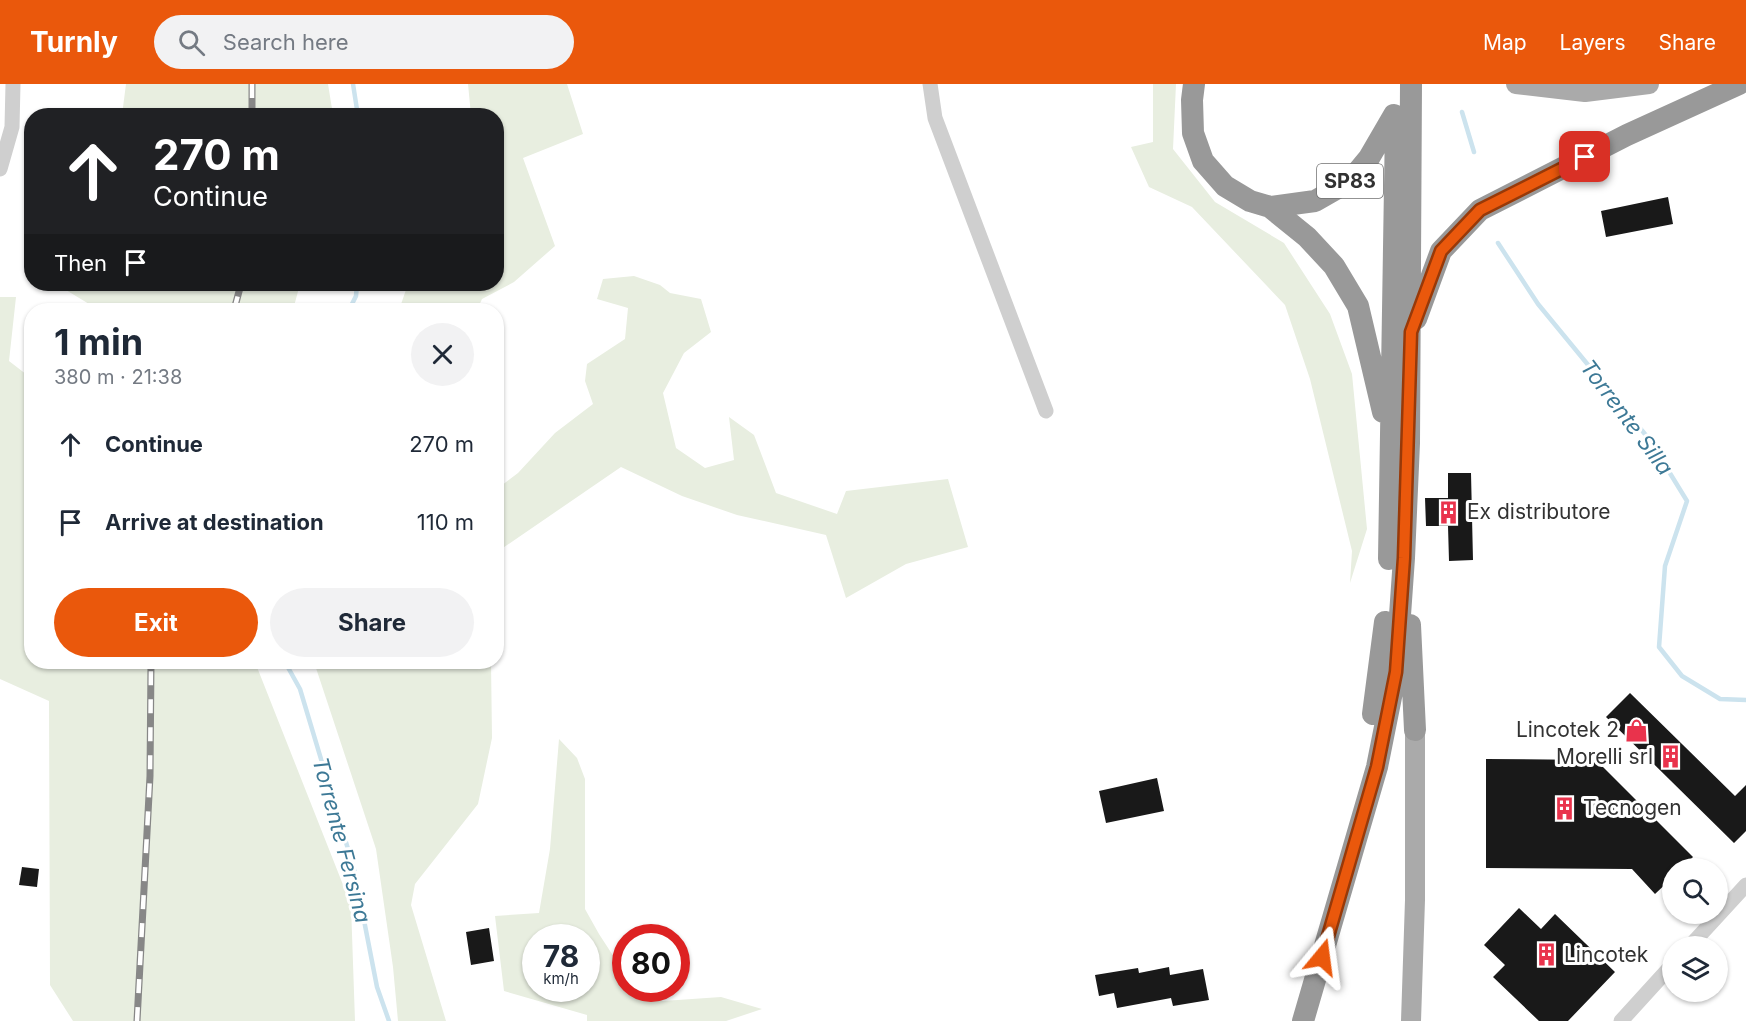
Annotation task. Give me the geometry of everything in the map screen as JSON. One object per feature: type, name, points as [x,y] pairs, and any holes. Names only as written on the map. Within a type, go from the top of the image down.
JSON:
[{"type":"highway","name":"SP83","points":[[1194,84],[1193,133],[1203,161],[1225,186],[1250,201],[1270,207],[1315,201],[1350,181],[1369,158],[1396,111]]},
{"type":"highway","points":[[1290,1021],[1364,759],[1373,712],[1386,611],[1392,452],[1396,84]]},
{"type":"highway","points":[[1303,1021],[1377,767],[1396,672],[1404,558],[1411,332],[1412,84]]},
{"type":"highway","points":[[1411,332],[1441,251],[1480,210],[1627,135],[1739,84]]},
{"type":"highway","points":[[1270,207],[1307,237],[1334,266],[1358,306],[1392,452]]},
{"type":"highway","points":[[1404,558],[1413,650],[1415,730]]},
{"type":"main road","points":[[1516,84],[1585,92],[1649,84]]},
{"type":"main road","points":[[1411,1021],[1415,730]]},
{"type":"street","points":[[0,169],[12,127],[13,84]]},
{"type":"street","points":[[930,84],[935,118],[1046,411]]},
{"type":"street","points":[[1699,936],[1746,885]]},
{"type":"street","points":[[1621,1021],[1662,976]]},
{"type":"shaded area","points":[[126,84],[328,84],[332,108],[123,108]]},
{"type":"shaded area","points":[[468,84],[567,84],[583,134],[523,158],[555,246],[514,282],[504,287],[504,108],[470,108]]},
{"type":"shaded area","points":[[1153,84],[1176,84],[1173,149],[1215,202],[1284,243],[1330,314],[1352,374],[1367,529],[1350,583],[1352,551],[1310,379],[1285,305],[1192,207],[1149,187],[1131,147],[1153,142]]},
{"type":"shaded area","points":[[634,276],[660,285],[670,293],[701,299],[711,332],[684,353],[663,393],[676,448],[705,468],[734,460],[729,417],[754,435],[776,493],[837,514],[846,491],[948,479],[968,547],[906,564],[846,598],[826,535],[737,515],[682,496],[621,467],[504,547],[504,484],[518,473],[555,433],[593,404],[585,381],[587,364],[625,339],[628,308],[597,299],[603,279]]},
{"type":"shaded area","points":[[68,291],[298,291],[295,303],[87,303]]},
{"type":"shaded area","points":[[406,291],[497,291],[482,299],[480,303],[401,303]]},
{"type":"shaded area","points":[[0,297],[16,297],[9,361],[24,373],[24,669],[258,669],[351,905],[355,1021],[73,1021],[50,985],[49,701],[0,679]]},
{"type":"shaded area","points":[[316,669],[491,669],[492,738],[478,804],[415,884],[411,905],[446,1021],[398,1021],[393,967],[376,849]]},
{"type":"shaded area","points":[[559,739],[577,758],[585,779],[585,909],[593,924],[522,924],[522,996],[504,991],[495,916],[539,913],[550,849]]},
{"type":"shaded area","points":[[600,936],[612,954],[612,1002],[690,1002],[690,999],[721,997],[762,1009],[726,1021],[587,1021],[587,1015],[542,1002],[600,1002]]},
{"type":"building","points":[[1668,197],[1673,224],[1606,237],[1601,211]]},
{"type":"building","name":"Ex distributore","points":[[1448,473],[1471,473],[1473,560],[1449,561],[1448,526],[1426,526],[1425,498],[1448,498]]},
{"type":"building","name":"Morelli srl","points":[[1630,693],[1735,796],[1746,785],[1746,831],[1734,843],[1606,717]]},
{"type":"building","name":"Tecnogen","points":[[1486,759],[1596,760],[1693,857],[1662,858],[1662,887],[1655,894],[1632,869],[1486,868]]},
{"type":"building","points":[[1157,778],[1164,811],[1106,823],[1099,791]]},
{"type":"building","points":[[22,867],[39,869],[37,887],[19,885]]},
{"type":"building","name":"Lincotek","points":[[1519,908],[1541,929],[1555,914],[1615,972],[1568,1021],[1539,1021],[1493,977],[1505,965],[1484,945]]},
{"type":"building","points":[[489,928],[494,961],[471,965],[466,932]]},
{"type":"building","points":[[1169,967],[1170,975],[1203,969],[1209,1000],[1173,1006],[1171,998],[1117,1008],[1114,993],[1099,996],[1095,975],[1138,968],[1139,973]]},
{"type":"waterway","name":"Torrente Fersina","points":[[353,84],[357,108]]},
{"type":"waterway","name":"Torrente Silla","points":[[1462,112],[1474,152]]},
{"type":"waterway","name":"Torrente Silla","points":[[1498,243],[1538,304],[1649,439],[1687,501],[1665,566],[1659,647],[1682,676],[1720,699],[1746,700]]},
{"type":"waterway","name":"Torrente Fersina","points":[[352,303],[356,291]]},
{"type":"waterway","name":"Torrente Fersina","points":[[289,669],[300,689],[354,869],[377,987],[389,1021]]},
{"type":"railway","points":[[252,84],[252,108]]},
{"type":"railway","points":[[236,303],[239,291]]},
{"type":"railway","points":[[137,1021],[150,776],[151,669]]},
{"type":"place","name":"Ex distributore","points":[[1449,512]]},
{"type":"place","name":"Lincotek 2","points":[[1637,730]]},
{"type":"place","name":"Morelli srl","points":[[1671,757]]},
{"type":"place","name":"Tecnogen","points":[[1565,808]]},
{"type":"place","name":"Lincotek","points":[[1546,955]]},
{"type":"route","points":[[1322,957],[1377,767],[1396,672],[1404,558],[1411,332],[1441,251],[1480,210],[1585,157]]}]
